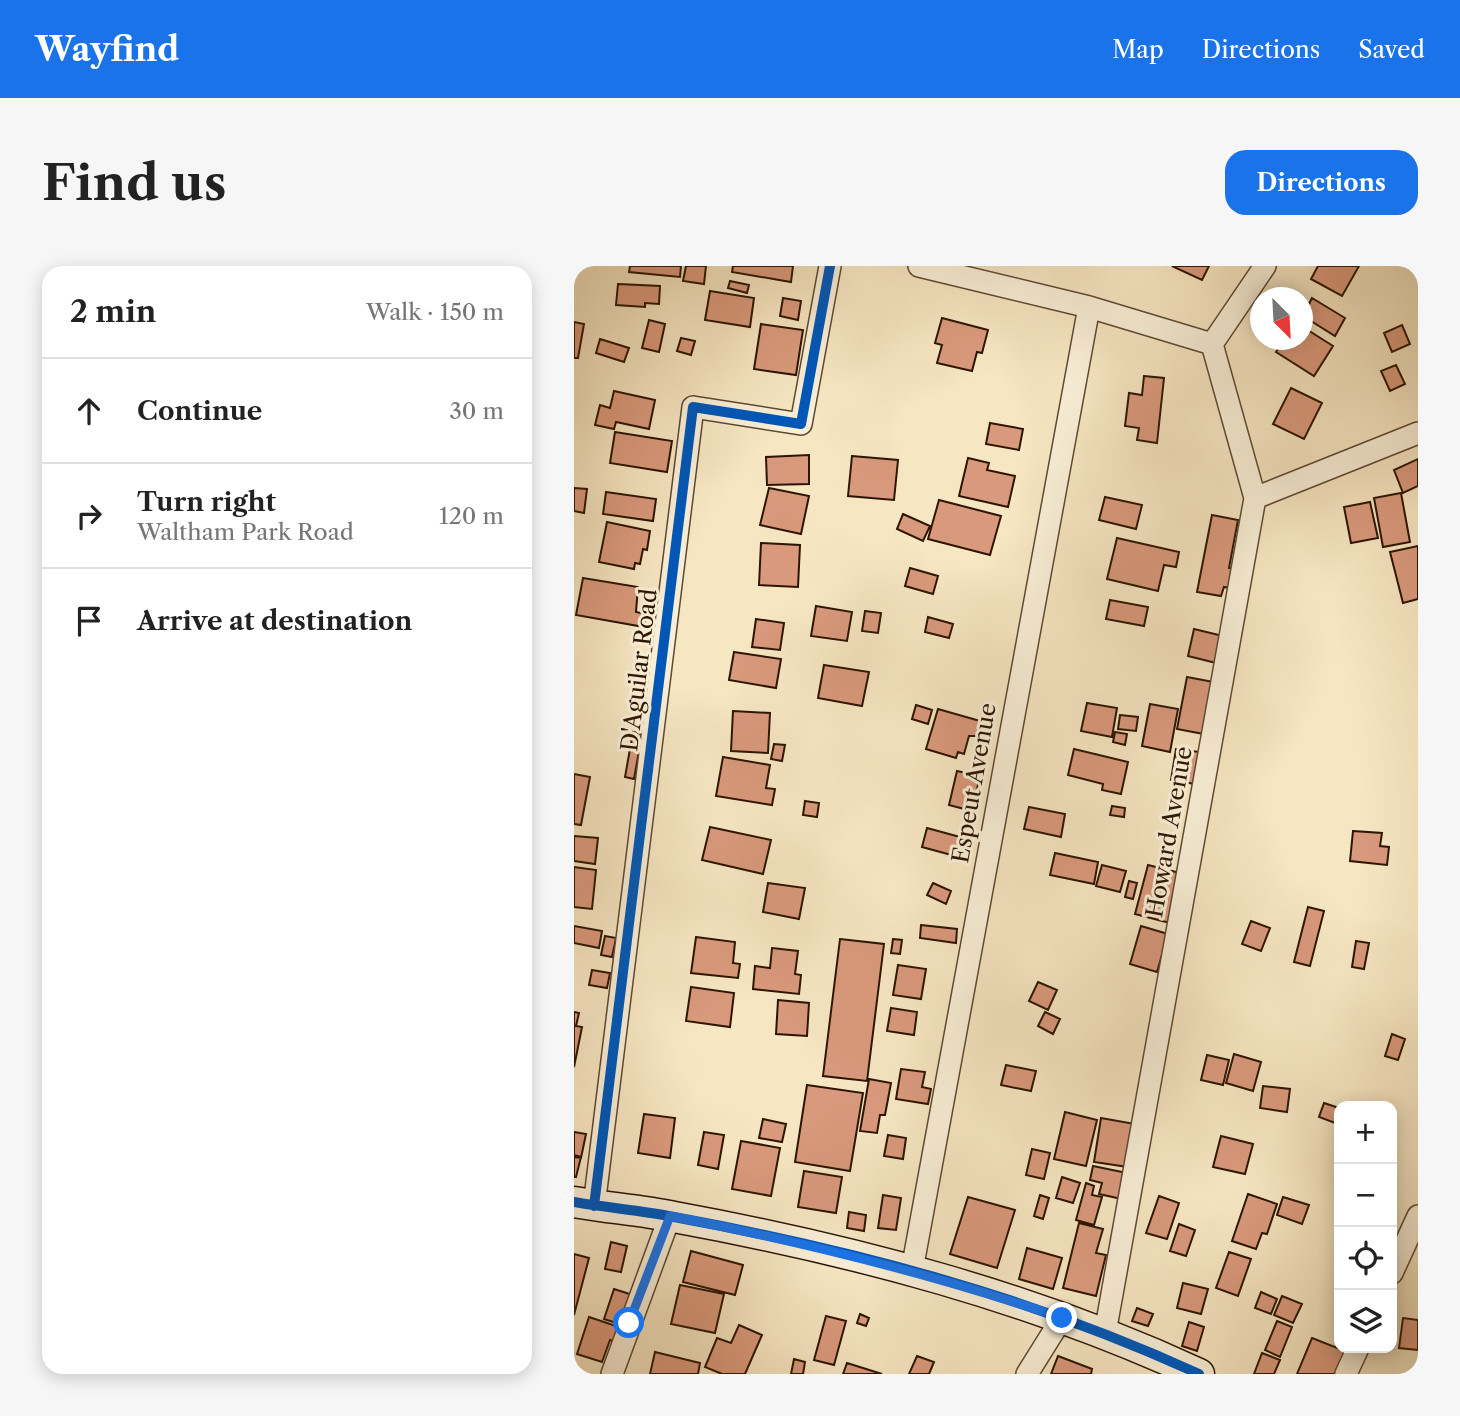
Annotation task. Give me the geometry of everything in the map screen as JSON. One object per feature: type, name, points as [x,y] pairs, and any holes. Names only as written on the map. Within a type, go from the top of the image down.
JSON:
[{"type":"main road","points":[[584,1204],[670,1216],[787,1239],[912,1270],[1105,1333],[1199,1374]]},
{"type":"street","name":"D'Aguilar Road","points":[[584,1204],[693,407],[801,424],[830,266]]},
{"type":"street","points":[[919,266],[1089,307],[1212,344],[1265,266]]},
{"type":"street","name":"Espeut Avenue","points":[[912,1270],[1089,307]]},
{"type":"street","name":"Howard Avenue","points":[[1105,1333],[1255,498],[1212,344]]},
{"type":"street","points":[[1255,498],[1418,433]]},
{"type":"street","points":[[612,1374],[670,1216]]},
{"type":"street","points":[[1397,1262],[1418,1216]]},
{"type":"street","points":[[1027,1374],[1062,1318]]},
{"type":"street","points":[[1346,1374],[1356,1353]]},
{"type":"building","points":[[630,266],[681,266],[680,277],[629,272]]},
{"type":"building","points":[[686,266],[706,266],[704,284],[683,281]]},
{"type":"building","points":[[733,266],[793,266],[791,282],[732,272]]},
{"type":"building","points":[[1172,266],[1209,266],[1202,280]]},
{"type":"building","points":[[1318,266],[1359,266],[1342,296],[1311,279]]},
{"type":"building","points":[[730,281],[749,285],[747,293],[728,288]]},
{"type":"building","points":[[618,284],[660,286],[659,304],[645,303],[645,307],[616,305]]},
{"type":"building","points":[[710,291],[754,298],[750,327],[705,320]]},
{"type":"building","points":[[783,298],[801,301],[798,320],[780,316]]},
{"type":"building","points":[[1313,299],[1345,318],[1335,336],[1313,322]]},
{"type":"building","points":[[942,318],[988,330],[982,353],[977,352],[972,371],[937,363],[942,345],[935,343]]},
{"type":"building","points":[[649,320],[665,324],[659,352],[642,348]]},
{"type":"building","points":[[574,322],[584,324],[578,358],[574,358]]},
{"type":"building","points":[[761,324],[803,330],[796,375],[754,369]]},
{"type":"building","points":[[1402,325],[1410,344],[1392,352],[1384,333]]},
{"type":"building","points":[[1313,333],[1333,346],[1314,376],[1276,352],[1313,350]]},
{"type":"building","points":[[681,338],[695,341],[691,355],[677,351]]},
{"type":"building","points":[[600,339],[629,348],[624,362],[596,353]]},
{"type":"building","points":[[1396,365],[1405,384],[1390,391],[1381,371]]},
{"type":"building","points":[[1144,376],[1164,378],[1157,443],[1137,440],[1139,428],[1125,426],[1129,393],[1142,395]]},
{"type":"building","points":[[1291,388],[1322,403],[1304,439],[1273,424]]},
{"type":"building","points":[[614,391],[655,400],[649,429],[616,422],[614,429],[595,425],[600,405],[610,408]]},
{"type":"building","points":[[990,423],[1023,429],[1019,450],[986,444]]},
{"type":"building","points":[[615,432],[672,441],[667,472],[610,463]]},
{"type":"building","points":[[809,455],[809,484],[767,485],[766,457]]},
{"type":"building","points":[[852,456],[898,460],[894,500],[848,496]]},
{"type":"building","points":[[968,458],[989,463],[987,470],[1015,476],[1008,507],[959,496]]},
{"type":"building","points":[[1418,459],[1418,486],[1403,493],[1394,470]]},
{"type":"building","points":[[574,488],[587,489],[584,513],[574,511]]},
{"type":"building","points":[[769,488],[809,496],[801,534],[760,525]]},
{"type":"building","points":[[606,492],[656,499],[653,521],[603,514]]},
{"type":"building","points":[[1401,493],[1410,542],[1383,547],[1374,498]]},
{"type":"building","points":[[1105,497],[1142,505],[1136,529],[1099,520]]},
{"type":"building","points":[[939,500],[1001,516],[990,555],[928,539]]},
{"type":"building","points":[[1370,502],[1378,538],[1351,543],[1344,507]]},
{"type":"building","points":[[903,514],[930,526],[923,541],[897,529]]},
{"type":"building","points":[[1212,515],[1238,520],[1229,568],[1239,570],[1235,589],[1224,587],[1221,596],[1197,592]]},
{"type":"building","points":[[607,522],[650,531],[647,550],[643,549],[640,564],[635,563],[634,569],[599,562]]},
{"type":"building","points":[[1117,538],[1179,552],[1176,567],[1164,565],[1158,591],[1107,579]]},
{"type":"building","points":[[761,543],[800,545],[798,587],[759,585]]},
{"type":"building","points":[[1418,546],[1418,599],[1403,603],[1390,552]]},
{"type":"building","points":[[910,568],[938,576],[933,594],[905,586]]},
{"type":"building","points":[[583,578],[638,587],[636,612],[646,614],[644,627],[576,615]]},
{"type":"building","points":[[1110,600],[1148,607],[1144,626],[1106,619]]},
{"type":"building","points":[[816,606],[852,612],[847,641],[811,636]]},
{"type":"building","points":[[865,611],[881,613],[878,633],[862,631]]},
{"type":"building","points":[[928,617],[953,624],[949,638],[925,632]]},
{"type":"building","points":[[756,619],[784,623],[780,650],[752,647]]},
{"type":"building","points":[[1194,629],[1227,637],[1220,664],[1188,656]]},
{"type":"building","points":[[734,652],[781,659],[776,688],[729,680]]},
{"type":"building","points":[[824,665],[869,672],[862,706],[818,698]]},
{"type":"building","points":[[1187,677],[1219,683],[1209,735],[1177,729]]},
{"type":"building","points":[[1087,703],[1117,708],[1112,737],[1081,731]]},
{"type":"building","points":[[1150,704],[1178,709],[1170,752],[1142,746]]},
{"type":"building","points":[[916,705],[932,710],[928,724],[912,719]]},
{"type":"building","points":[[938,709],[980,721],[976,736],[969,736],[964,754],[958,752],[956,758],[926,749]]},
{"type":"building","points":[[733,711],[770,713],[768,753],[731,751]]},
{"type":"building","points":[[1120,715],[1138,717],[1136,731],[1118,729]]},
{"type":"building","points":[[633,732],[642,734],[634,779],[625,777]]},
{"type":"building","points":[[1115,732],[1127,734],[1125,745],[1113,742]]},
{"type":"building","points":[[774,744],[785,745],[782,761],[771,759]]},
{"type":"building","points":[[1074,749],[1128,762],[1121,794],[1102,790],[1103,784],[1068,775]]},
{"type":"building","points":[[1176,749],[1200,752],[1195,784],[1171,780]]},
{"type":"building","points":[[723,757],[770,765],[766,788],[775,789],[772,805],[716,796]]},
{"type":"building","points":[[957,771],[980,776],[972,811],[949,805]]},
{"type":"building","points":[[574,774],[590,777],[581,825],[574,824]]},
{"type":"building","points":[[805,801],[819,803],[817,817],[803,815]]},
{"type":"building","points":[[1112,806],[1125,808],[1124,817],[1110,815]]},
{"type":"building","points":[[1029,807],[1065,814],[1061,837],[1024,829]]},
{"type":"building","points":[[710,827],[771,840],[763,874],[702,860]]},
{"type":"building","points":[[927,828],[960,837],[955,856],[922,847]]},
{"type":"building","points":[[1353,831],[1382,833],[1380,846],[1389,847],[1387,865],[1350,861]]},
{"type":"building","points":[[574,836],[598,838],[595,864],[574,861]]},
{"type":"building","points":[[1055,853],[1098,862],[1094,884],[1050,875]]},
{"type":"building","points":[[1102,865],[1126,871],[1120,892],[1096,886]]},
{"type":"building","points":[[1148,865],[1188,875],[1170,923],[1135,914]]},
{"type":"building","points":[[574,867],[596,870],[592,909],[574,907]]},
{"type":"building","points":[[1129,881],[1137,883],[1133,899],[1125,897]]},
{"type":"building","points":[[768,883],[805,888],[799,919],[763,912]]},
{"type":"building","points":[[933,883],[951,891],[946,904],[927,895]]},
{"type":"building","points":[[1308,907],[1324,911],[1310,966],[1294,962]]},
{"type":"building","points":[[1251,921],[1270,928],[1261,951],[1242,944]]},
{"type":"building","points":[[921,925],[957,929],[956,943],[920,938]]},
{"type":"building","points":[[574,926],[602,931],[599,948],[574,943]]},
{"type":"building","points":[[1141,926],[1168,934],[1157,972],[1130,964]]},
{"type":"building","points":[[605,936],[616,938],[612,957],[601,955]]},
{"type":"building","points":[[696,937],[735,942],[733,963],[740,964],[738,978],[691,973]]},
{"type":"building","points":[[840,939],[884,944],[867,1081],[823,1076]]},
{"type":"building","points":[[893,939],[902,940],[900,954],[891,953]]},
{"type":"building","points":[[1356,941],[1369,943],[1364,969],[1352,967]]},
{"type":"building","points":[[772,948],[798,951],[795,974],[801,975],[799,994],[753,989],[755,966],[770,968]]},
{"type":"building","points":[[898,965],[926,969],[921,999],[893,995]]},
{"type":"building","points":[[592,970],[610,973],[607,988],[589,985]]},
{"type":"building","points":[[1038,982],[1057,990],[1048,1010],[1029,1001]]},
{"type":"building","points":[[691,987],[734,993],[730,1027],[686,1021]]},
{"type":"building","points":[[778,1000],[809,1003],[807,1036],[776,1034]]},
{"type":"building","points":[[891,1008],[917,1012],[914,1035],[887,1031]]},
{"type":"building","points":[[574,1012],[579,1013],[576,1026],[582,1027],[574,1067]]},
{"type":"building","points":[[1045,1012],[1060,1019],[1053,1034],[1038,1026]]},
{"type":"building","points":[[1392,1034],[1405,1039],[1398,1060],[1385,1056]]},
{"type":"building","points":[[1234,1054],[1261,1062],[1253,1091],[1226,1083]]},
{"type":"building","points":[[1207,1055],[1229,1060],[1223,1085],[1201,1080]]},
{"type":"building","points":[[1006,1065],[1036,1071],[1031,1091],[1001,1085]]},
{"type":"building","points":[[901,1069],[925,1072],[922,1087],[931,1089],[928,1104],[896,1099]]},
{"type":"building","points":[[869,1079],[891,1083],[885,1115],[880,1115],[877,1133],[860,1131]]},
{"type":"building","points":[[807,1085],[863,1093],[850,1171],[795,1162]]},
{"type":"building","points":[[1263,1086],[1290,1089],[1287,1112],[1260,1108]]},
{"type":"building","points":[[1324,1103],[1334,1106],[1334,1123],[1319,1117]]},
{"type":"building","points":[[1065,1112],[1097,1120],[1086,1166],[1054,1159]]},
{"type":"building","points":[[644,1114],[675,1118],[670,1158],[638,1153]]},
{"type":"building","points":[[1101,1118],[1135,1124],[1128,1167],[1094,1162]]},
{"type":"building","points":[[763,1119],[786,1124],[782,1142],[759,1138]]},
{"type":"building","points":[[574,1132],[586,1134],[581,1158],[574,1157]]},
{"type":"building","points":[[704,1132],[724,1135],[718,1169],[698,1165]]},
{"type":"building","points":[[888,1135],[906,1138],[903,1159],[884,1156]]},
{"type":"building","points":[[1221,1136],[1253,1144],[1245,1174],[1213,1167]]},
{"type":"building","points":[[741,1141],[780,1148],[771,1196],[732,1189]]},
{"type":"building","points":[[1032,1149],[1050,1153],[1044,1179],[1026,1175]]},
{"type":"building","points":[[574,1155],[581,1157],[576,1177],[574,1177]]},
{"type":"building","points":[[1093,1166],[1132,1174],[1126,1200],[1099,1194],[1102,1183],[1090,1180]]},
{"type":"building","points":[[804,1171],[842,1177],[836,1213],[798,1207]]},
{"type":"building","points":[[1062,1177],[1080,1183],[1073,1203],[1056,1198]]},
{"type":"building","points":[[1086,1183],[1094,1186],[1092,1195],[1102,1197],[1094,1225],[1076,1220]]},
{"type":"building","points":[[1248,1194],[1277,1204],[1267,1234],[1262,1233],[1256,1249],[1232,1241]]},
{"type":"building","points":[[883,1195],[901,1198],[896,1230],[878,1228]]},
{"type":"building","points":[[1040,1195],[1049,1198],[1043,1219],[1034,1216]]},
{"type":"building","points":[[1159,1196],[1179,1203],[1167,1239],[1146,1233]]},
{"type":"building","points":[[968,1197],[1015,1210],[997,1268],[950,1254]]},
{"type":"building","points":[[1283,1197],[1309,1205],[1302,1224],[1277,1215]]},
{"type":"building","points":[[849,1212],[866,1215],[864,1231],[847,1228]]},
{"type":"building","points":[[1079,1223],[1103,1229],[1096,1253],[1106,1255],[1096,1296],[1063,1288]]},
{"type":"building","points":[[1179,1224],[1195,1230],[1186,1256],[1170,1251]]},
{"type":"building","points":[[611,1242],[627,1246],[621,1272],[605,1269]]},
{"type":"building","points":[[1027,1248],[1062,1258],[1053,1289],[1019,1279]]},
{"type":"building","points":[[691,1251],[743,1265],[735,1295],[683,1282]]},
{"type":"building","points":[[1229,1252],[1251,1259],[1238,1296],[1216,1288]]},
{"type":"building","points":[[574,1254],[589,1258],[574,1315]]},
{"type":"building","points":[[1183,1283],[1208,1289],[1201,1314],[1177,1308]]},
{"type":"building","points":[[680,1285],[724,1294],[715,1333],[671,1324]]},
{"type":"building","points":[[614,1289],[642,1298],[632,1328],[604,1319]]},
{"type":"building","points":[[1261,1292],[1277,1299],[1271,1314],[1255,1308]]},
{"type":"building","points":[[1282,1296],[1302,1304],[1293,1323],[1274,1315]]},
{"type":"building","points":[[1137,1308],[1153,1314],[1148,1326],[1132,1321]]},
{"type":"building","points":[[860,1314],[869,1318],[866,1326],[857,1323]]},
{"type":"building","points":[[826,1316],[846,1321],[834,1365],[814,1360]]},
{"type":"building","points":[[589,1317],[628,1330],[616,1342],[610,1340],[602,1362],[577,1354]]},
{"type":"building","points":[[1403,1318],[1418,1320],[1418,1350],[1399,1348]]},
{"type":"building","points":[[1277,1321],[1292,1327],[1280,1357],[1265,1350]]},
{"type":"building","points":[[1189,1322],[1204,1327],[1197,1351],[1182,1346]]},
{"type":"building","points":[[739,1325],[762,1335],[745,1374],[722,1374],[705,1367],[717,1338],[731,1343]]},
{"type":"building","points":[[1312,1338],[1334,1347],[1334,1353],[1344,1353],[1335,1374],[1297,1374]]},
{"type":"building","points":[[655,1352],[700,1363],[698,1374],[650,1374]]},
{"type":"building","points":[[1262,1353],[1280,1360],[1274,1374],[1254,1374]]},
{"type":"building","points":[[917,1356],[934,1362],[929,1374],[909,1374]]},
{"type":"building","points":[[1058,1356],[1092,1369],[1091,1374],[1051,1374]]},
{"type":"building","points":[[794,1359],[805,1362],[803,1374],[791,1374]]},
{"type":"building","points":[[847,1363],[882,1374],[843,1374]]},
{"type":"cycle path","points":[[594,1206],[693,407],[801,424],[830,266]]},
{"type":"cycle path","points":[[574,1202],[741,1230],[941,1279],[1072,1322],[1199,1374]]},
{"type":"route","points":[[629,1323],[670,1216],[848,1253],[978,1290],[1062,1318]]}]
